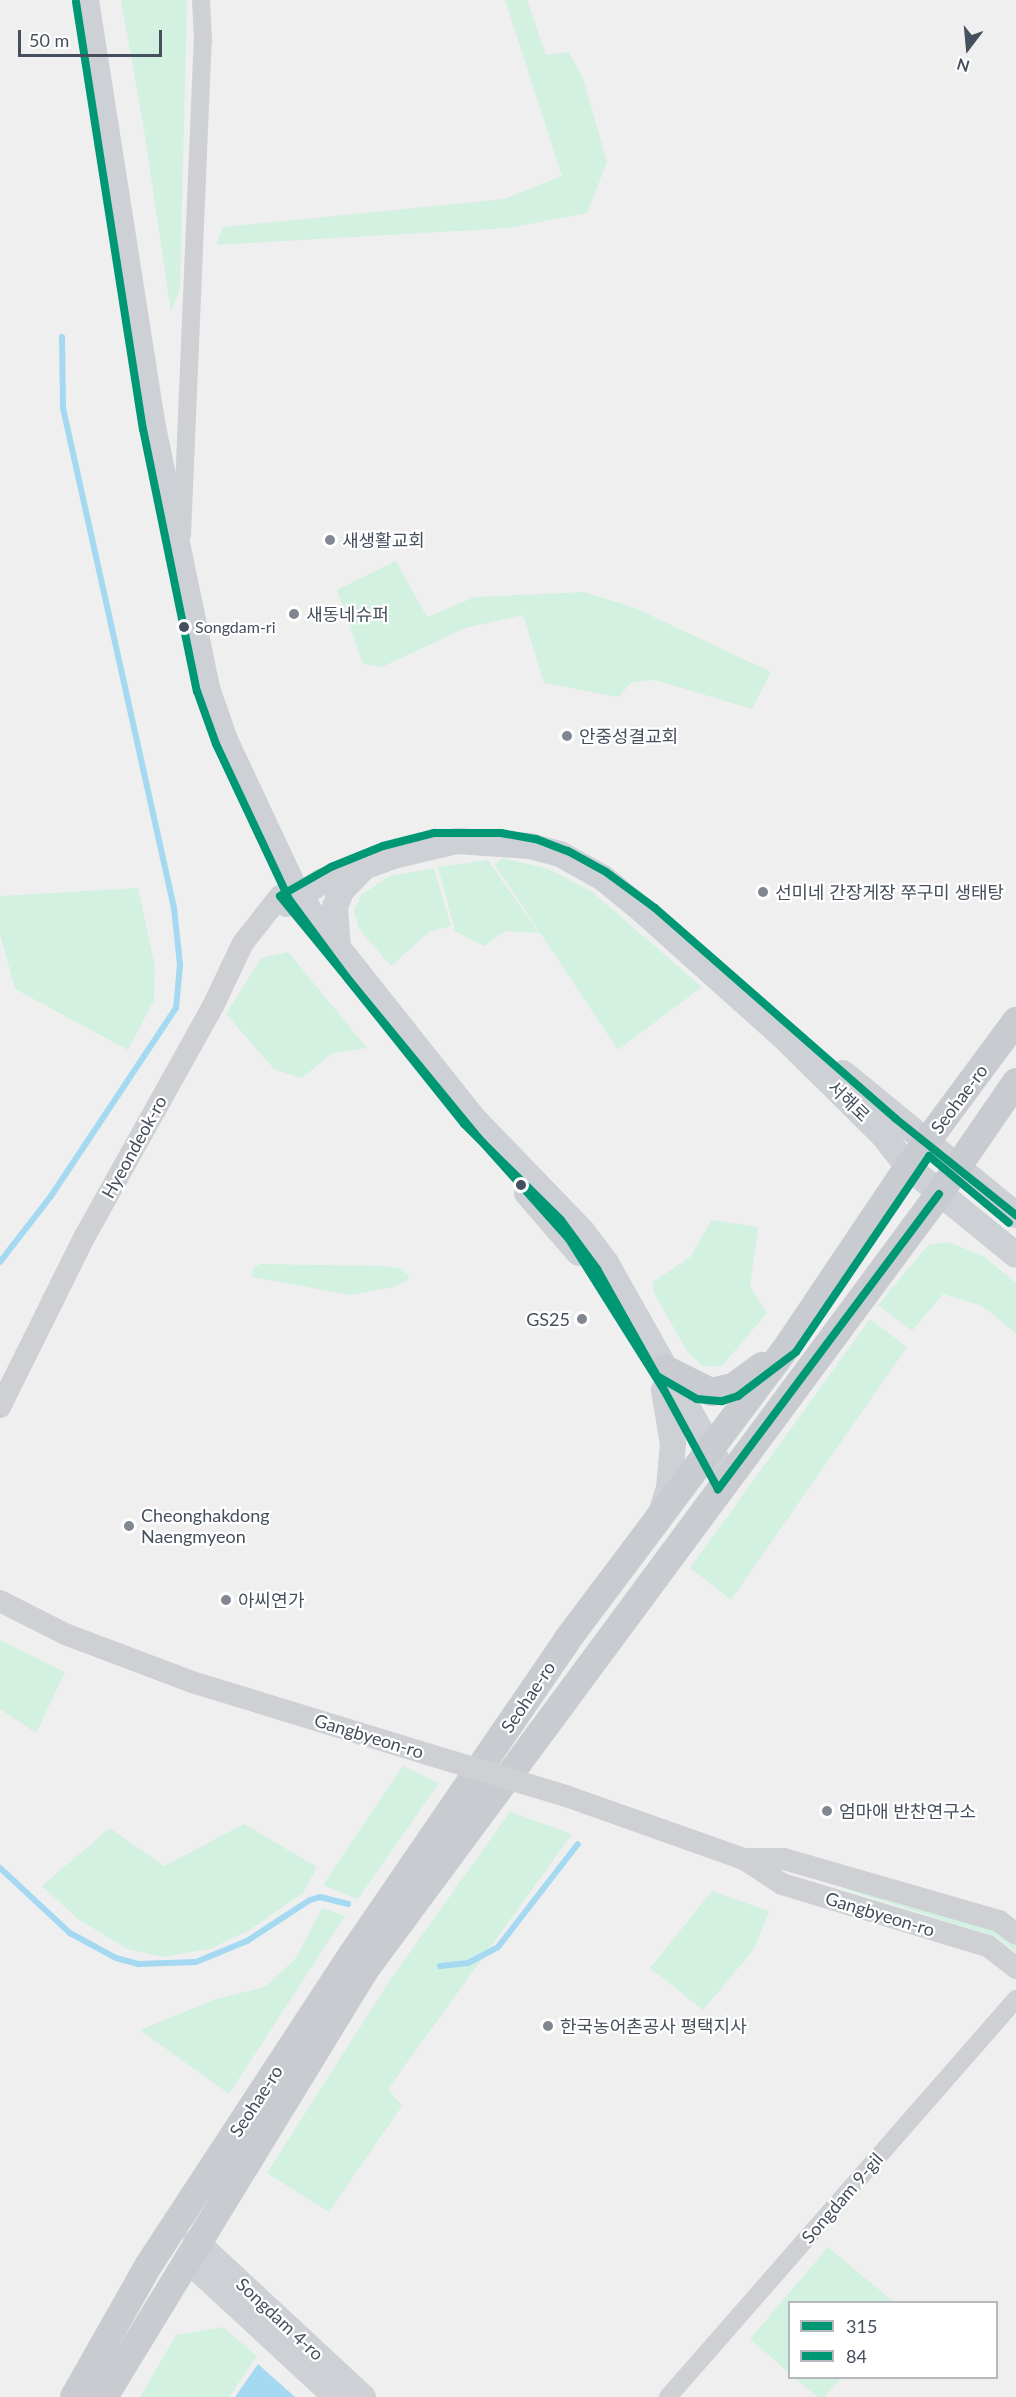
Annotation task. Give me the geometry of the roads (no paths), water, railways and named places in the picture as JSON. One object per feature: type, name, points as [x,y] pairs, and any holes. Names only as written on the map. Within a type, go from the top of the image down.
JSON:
[{"type":"main road","points":[[86,0],[153,427],[207,688],[290,896],[477,1136],[569,1239],[664,1379],[673,1444],[669,1488],[660,1516]]},
{"type":"main road","points":[[290,896],[383,846],[434,833],[501,833],[536,839],[568,851],[606,872],[655,908],[896,1119],[927,1141],[1016,1215]]},
{"type":"main road","name":"서해로","points":[[290,896],[367,866],[457,841],[530,846],[560,854],[603,878],[787,1041],[883,1135],[908,1167],[1016,1255]]},
{"type":"main road","points":[[338,949],[335,907],[351,878],[367,866]]},
{"type":"main road","points":[[290,896],[338,949],[472,1117],[569,1213],[606,1263],[704,1456],[722,1483]]},
{"type":"main road","name":"Seohae-ro","points":[[74,2397],[148,2266],[345,1966],[567,1640],[789,1344],[908,1167],[1016,1022]]},
{"type":"main road","name":"Seohae-ro","points":[[104,2397],[191,2250],[365,1970],[722,1483],[959,1167],[1016,1082]]},
{"type":"main road","points":[[664,1379],[700,1389],[722,1391],[743,1382],[789,1344]]},
{"type":"main road","name":"Songdam 4-ro","points":[[191,2250],[336,2397]]},
{"type":"main road","name":"Songdam 4-ro","points":[[191,2250],[363,2397]]},
{"type":"street","points":[[180,560],[203,41],[201,0]]},
{"type":"street","name":"Hyeondeok-ro","points":[[0,1407],[85,1236],[214,1004],[243,943],[290,896]]},
{"type":"street","name":"Gangbyeon-ro","points":[[0,1601],[65,1634],[181,1679],[566,1796],[744,1859],[782,1884],[988,1946],[1016,1968]]},
{"type":"street","name":"Gangbyeon-ro","points":[[744,1859],[784,1859],[999,1921],[1016,1934]]},
{"type":"street","name":"Songdam 9-gil","points":[[668,2397],[1016,1999]]},
{"type":"water","points":[[258,2364],[295,2397],[235,2397]]},
{"type":"waterway","points":[[0,1262],[51,1196],[176,1008],[180,965],[174,908],[63,408],[62,337]]},
{"type":"waterway","points":[[440,1966],[468,1963],[498,1947],[578,1844]]},
{"type":"waterway","points":[[0,1868],[70,1933],[116,1958],[138,1964],[196,1962],[247,1941],[310,1900],[320,1897],[348,1904]]},
{"type":"place","name":"새생활교회","points":[[330,540]]},
{"type":"place","name":"새동네슈퍼","points":[[294,614]]},
{"type":"place","name":"Songdam-ri","points":[[184,627]]},
{"type":"place","name":"안중성결교회","points":[[567,736]]},
{"type":"place","name":"선미네 간장게장 쭈구미 생태탕","points":[[763,892]]},
{"type":"place","name":"GS25","points":[[582,1319]]},
{"type":"place","name":"Cheonghakdong Naengmyeon","points":[[129,1526]]},
{"type":"place","name":"아씨연가","points":[[226,1600]]},
{"type":"place","name":"엄마애 반찬연구소","points":[[827,1811]]},
{"type":"place","name":"한국농어촌공사 평택지사","points":[[548,2026]]}]
